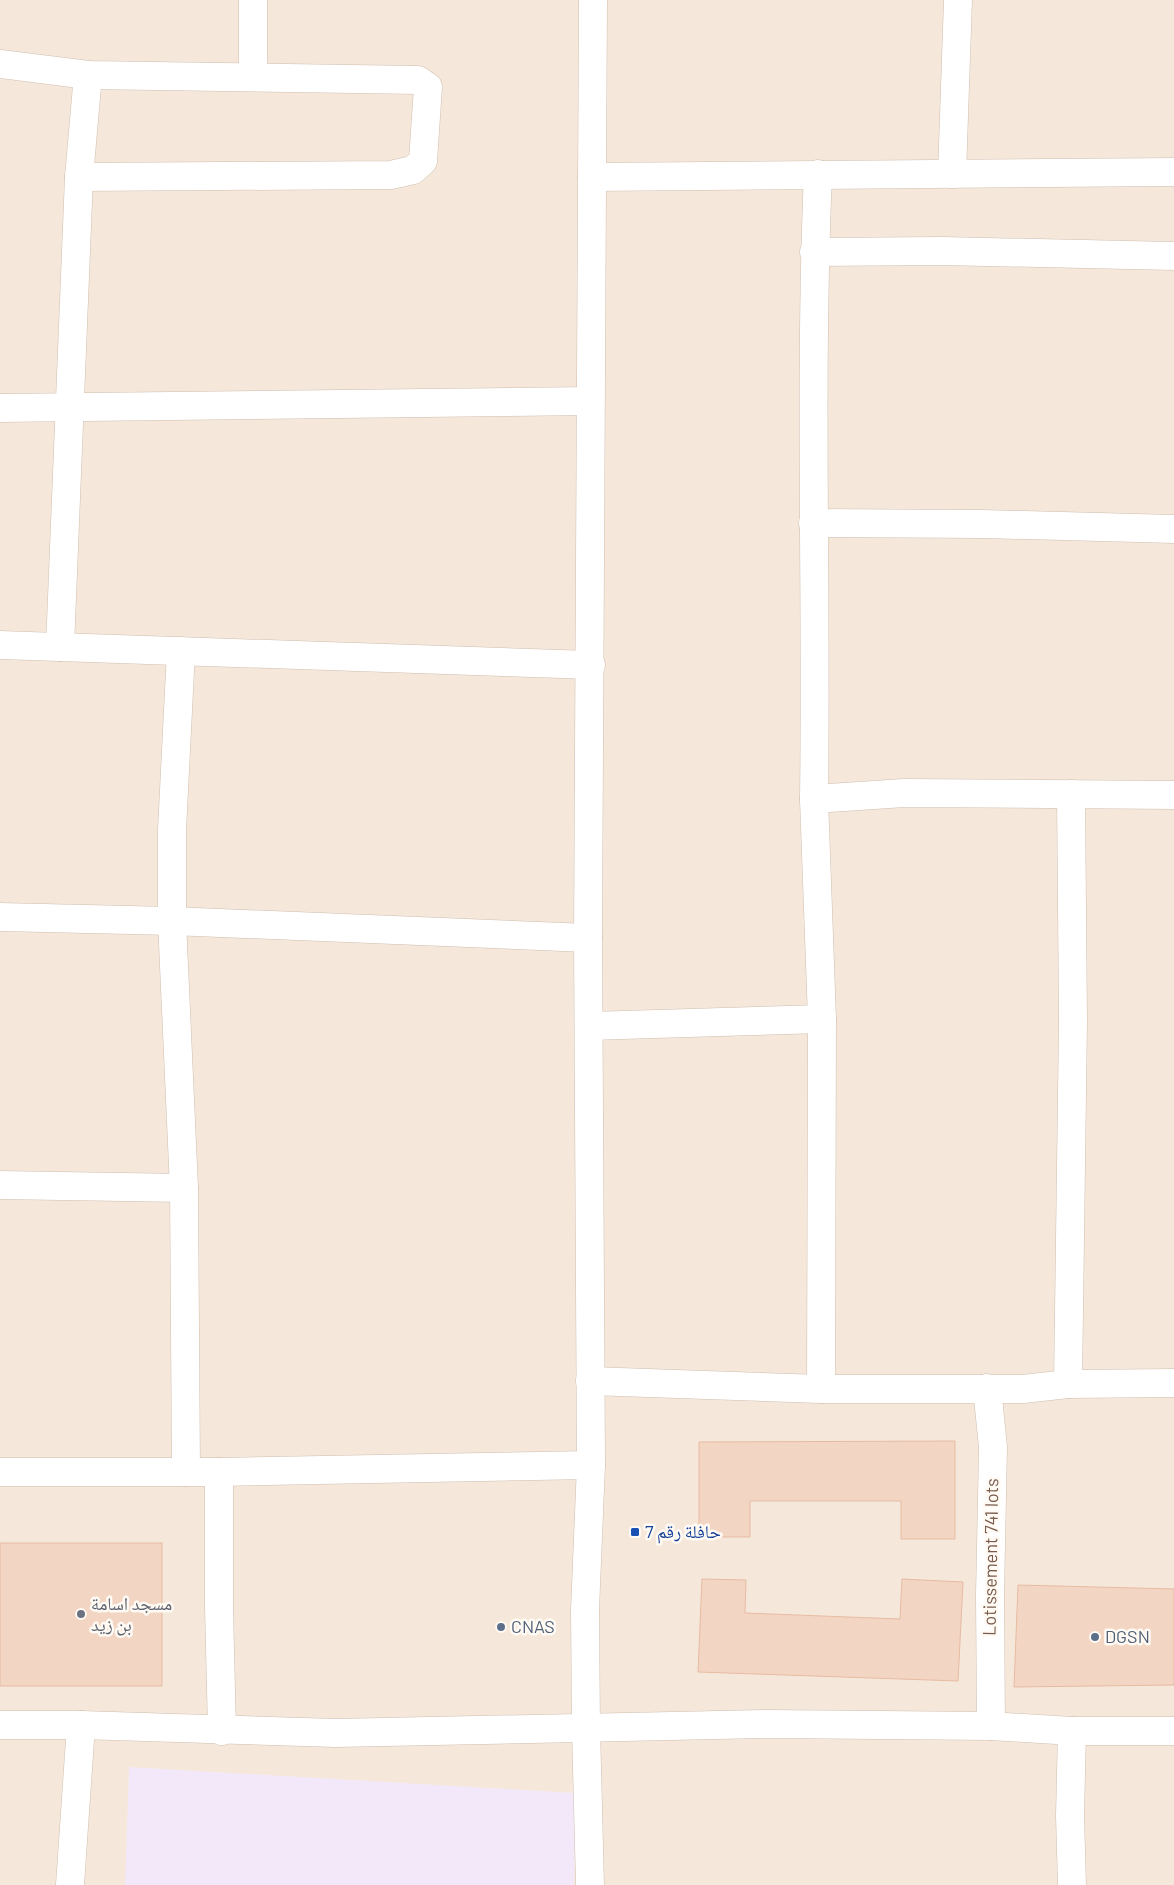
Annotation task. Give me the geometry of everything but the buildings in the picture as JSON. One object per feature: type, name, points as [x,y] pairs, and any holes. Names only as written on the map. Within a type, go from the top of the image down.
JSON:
[{"type":"street","points":[[253,0],[253,76]]},
{"type":"street","points":[[590,1885],[585,1610],[591,1465],[588,938],[591,666],[590,401],[593,0]]},
{"type":"street","points":[[952,174],[958,0]]},
{"type":"street","points":[[0,64],[88,75],[418,80],[428,87],[423,161],[413,170],[391,175],[79,177]]},
{"type":"street","points":[[60,647],[79,177],[88,75]]},
{"type":"street","points":[[592,177],[1174,172]]},
{"type":"street","points":[[818,174],[814,252],[813,523],[814,799],[822,1019],[821,1389]]},
{"type":"street","points":[[814,252],[942,251],[1174,256]]},
{"type":"street","points":[[0,408],[590,401]]},
{"type":"street","points":[[813,523],[983,524],[1174,529]]},
{"type":"street","points":[[0,645],[591,666]]},
{"type":"street","points":[[181,651],[172,830],[172,921],[184,1188],[186,1472]]},
{"type":"street","points":[[814,799],[904,793],[1174,795]]},
{"type":"street","points":[[1068,1384],[1074,1021],[1071,794]]},
{"type":"street","points":[[0,917],[172,921],[588,938]]},
{"type":"street","points":[[589,1026],[822,1019]]},
{"type":"street","points":[[0,1185],[184,1188]]},
{"type":"street","points":[[590,1381],[877,1390],[1023,1389],[1068,1384],[1174,1383]]},
{"type":"street","name":"Lotissement 741 lots","points":[[987,1388],[992,1447],[991,1726]]},
{"type":"street","points":[[0,1472],[219,1472],[591,1465]]},
{"type":"street","points":[[219,1472],[219,1606],[222,1730]]},
{"type":"street","points":[[0,1725],[81,1725],[336,1733],[768,1724],[991,1726],[1072,1730],[1174,1731]]},
{"type":"street","points":[[70,1885],[81,1725]]},
{"type":"street","points":[[1072,1730],[1070,1816],[1072,1885]]},
{"type":"shaded area","points":[[0,0],[1174,0],[1174,1885],[0,1885]]},
{"type":"shaded area","points":[[129,1767],[576,1793],[574,1885],[125,1885]]},
{"type":"place","name":"حافلة رقم 7","points":[[635,1532]]},
{"type":"place","name":"مسجد اسامة بن زيد","points":[[81,1614]]},
{"type":"place","name":"CNAS","points":[[501,1627]]},
{"type":"place","name":"DGSN","points":[[1095,1637]]}]
